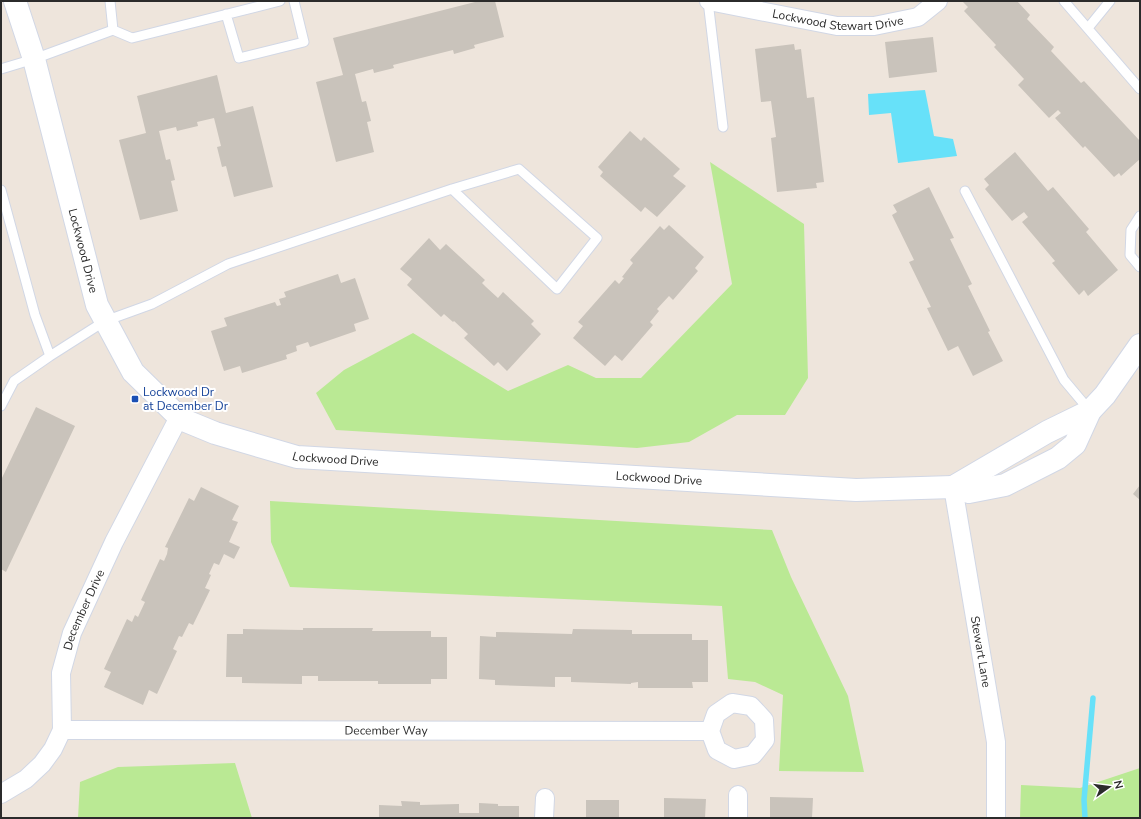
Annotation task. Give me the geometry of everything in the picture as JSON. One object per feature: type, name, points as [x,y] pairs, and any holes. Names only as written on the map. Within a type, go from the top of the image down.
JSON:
[{"type":"street","name":"Lockwood Drive","points":[[15,1],[34,59],[96,305],[133,372],[179,417],[215,433],[297,457],[856,490],[953,487]]},
{"type":"street","name":"Lockwood Stewart Drive","points":[[708,1],[836,26],[874,26],[918,17],[934,2]]},
{"type":"street","points":[[953,487],[969,492],[1005,485],[1058,458],[1075,444],[1090,411],[1105,395],[1140,345]]},
{"type":"street","name":"December Drive","points":[[1,794],[26,779],[42,764],[62,730],[61,674],[72,633],[114,542],[179,417]]},
{"type":"street","name":"Stewart Lane","points":[[953,487],[996,742],[996,818]]},
{"type":"street","name":"December Way","points":[[62,730],[710,731]]},
{"type":"street","points":[[738,796],[738,818]]},
{"type":"street","points":[[544,818],[545,798]]},
{"type":"lane","points":[[110,1],[113,30]]},
{"type":"lane","points":[[1,69],[34,59],[113,30],[132,38],[280,1]]},
{"type":"lane","points":[[226,14],[239,58],[304,42],[294,1]]},
{"type":"lane","points":[[708,1],[723,127]]},
{"type":"lane","points":[[1064,1],[1140,89]]},
{"type":"lane","points":[[1088,28],[1110,1]]},
{"type":"lane","points":[[1,406],[14,381],[105,320],[152,304],[228,264],[452,189],[519,169],[597,238],[557,289],[452,189]]},
{"type":"lane","points":[[1,190],[35,315],[50,356]]},
{"type":"lane","points":[[964,191],[1064,380],[1090,411]]},
{"type":"lane","points":[[1140,216],[1131,230],[1130,255],[1140,267]]},
{"type":"green space","points":[[710,162],[804,224],[808,378],[785,415],[737,415],[689,442],[637,448],[336,430],[316,393],[344,370],[413,333],[508,391],[568,365],[596,378],[641,378],[732,284]]},
{"type":"green space","points":[[270,501],[772,530],[791,577],[848,696],[864,772],[779,771],[783,695],[755,682],[728,679],[722,606],[290,587],[271,542]]},
{"type":"green space","points":[[235,763],[252,818],[78,818],[80,782],[118,767]]},
{"type":"green space","points":[[1140,768],[1140,818],[1020,818],[1021,785],[1080,788]]},
{"type":"water","points":[[925,90],[934,136],[953,139],[957,156],[898,163],[891,113],[869,115],[868,94]]},
{"type":"building","points":[[479,1],[495,1],[504,37],[474,45],[475,48],[454,54],[453,50],[393,65],[394,68],[374,73],[373,69],[355,74],[362,102],[366,101],[371,121],[367,122],[374,152],[336,162],[316,82],[343,75],[333,38]]},
{"type":"building","points":[[1017,1],[1030,15],[1027,19],[1054,47],[1051,51],[1081,83],[1084,81],[1140,141],[1140,159],[1121,176],[1119,173],[1114,177],[1085,146],[1083,148],[1055,118],[1061,113],[1058,110],[1049,118],[1018,85],[1024,79],[994,47],[996,45],[964,11],[968,7],[963,2]]},
{"type":"building","points":[[933,37],[937,72],[889,78],[885,42]]},
{"type":"building","points":[[794,44],[795,50],[801,49],[807,98],[814,97],[824,182],[816,183],[817,188],[777,192],[771,138],[776,137],[771,101],[761,102],[755,49]]},
{"type":"building","points":[[217,75],[226,113],[253,106],[273,187],[234,197],[226,166],[222,167],[217,147],[221,146],[214,118],[197,122],[198,126],[177,131],[176,127],[159,131],[166,160],[170,159],[175,180],[171,181],[178,211],[140,220],[119,140],[146,133],[137,96]]},
{"type":"building","points":[[630,131],[641,141],[644,137],[680,169],[673,176],[686,186],[657,217],[645,207],[641,212],[600,176],[603,172],[598,167]]},
{"type":"building","points":[[1015,152],[1048,191],[1053,187],[1089,229],[1086,232],[1118,270],[1088,296],[1084,290],[1079,295],[1052,263],[1055,261],[1022,222],[1028,217],[1024,212],[1012,221],[985,189],[989,185],[984,179]]},
{"type":"building","points":[[929,187],[954,238],[950,239],[972,284],[968,286],[990,331],[988,332],[1003,361],[973,376],[958,346],[948,351],[927,308],[931,307],[909,262],[914,260],[892,215],[897,212],[893,205]]},
{"type":"building","points":[[669,225],[704,257],[695,268],[698,271],[673,300],[669,296],[657,309],[659,311],[650,322],[653,325],[622,361],[615,355],[605,366],[573,338],[583,326],[578,322],[615,280],[619,284],[624,278],[622,277],[633,263],[630,260],[660,226],[664,230]]},
{"type":"building","points":[[429,238],[440,250],[446,244],[485,280],[482,283],[498,298],[503,292],[534,321],[531,324],[541,334],[507,371],[498,362],[494,366],[464,338],[468,334],[444,314],[441,317],[407,285],[412,279],[400,269]]},
{"type":"building","points":[[338,274],[341,283],[355,278],[369,319],[354,324],[356,331],[310,347],[308,342],[296,346],[297,351],[286,355],[287,359],[242,373],[240,366],[224,371],[211,331],[227,326],[224,318],[275,302],[277,306],[281,305],[279,299],[286,297],[284,292]]},
{"type":"building","points":[[36,407],[75,426],[6,572],[1,569],[1,480]]},
{"type":"building","points":[[1140,485],[1140,500],[1133,494]]},
{"type":"building","points":[[201,487],[239,506],[232,520],[238,522],[229,542],[240,547],[234,559],[224,554],[219,565],[214,563],[209,574],[211,575],[205,588],[210,590],[193,625],[189,623],[182,637],[179,636],[173,649],[177,651],[157,694],[149,690],[143,705],[104,687],[111,672],[104,669],[127,619],[132,622],[135,615],[138,617],[145,602],[141,600],[160,559],[164,561],[167,554],[168,548],[165,547],[189,498],[194,501]]},
{"type":"building","points":[[303,628],[373,628],[372,631],[431,631],[431,637],[447,637],[447,679],[431,679],[431,684],[378,684],[378,681],[318,681],[318,676],[302,676],[302,684],[242,683],[242,677],[226,677],[227,634],[243,634],[243,629],[303,630]]},
{"type":"building","points":[[573,629],[632,630],[632,634],[692,634],[692,640],[708,640],[708,682],[692,682],[693,688],[638,688],[638,682],[631,684],[571,682],[571,677],[555,677],[555,687],[495,685],[495,680],[479,679],[480,636],[496,637],[496,632],[572,634]]},
{"type":"building","points":[[770,797],[813,798],[812,818],[770,818]]},
{"type":"building","points":[[664,798],[706,799],[705,818],[664,818]]},
{"type":"building","points":[[586,800],[619,800],[619,818],[586,817]]},
{"type":"building","points":[[401,801],[420,802],[420,805],[459,804],[459,813],[479,813],[479,803],[498,804],[498,806],[519,806],[519,818],[379,818],[379,805],[402,806]]},
{"type":"waterway","points":[[1085,818],[1084,800],[1093,698]]},
{"type":"place","name":"Lockwood Dr at December Dr","points":[[135,399]]}]
